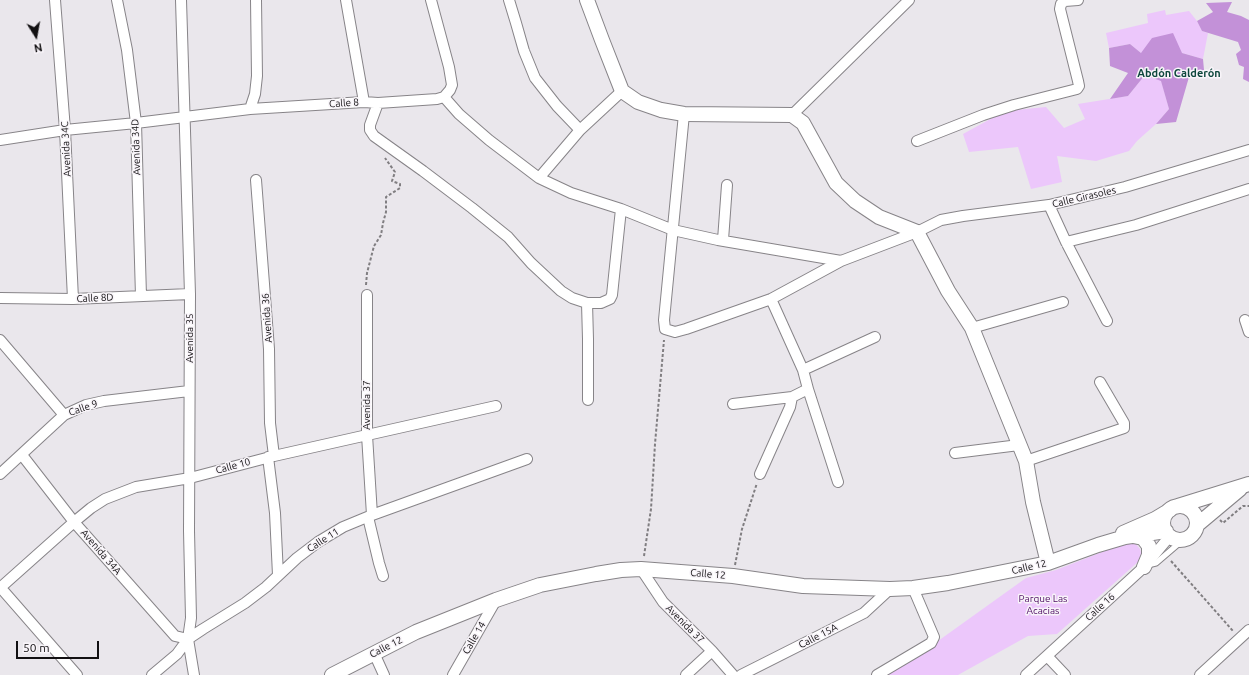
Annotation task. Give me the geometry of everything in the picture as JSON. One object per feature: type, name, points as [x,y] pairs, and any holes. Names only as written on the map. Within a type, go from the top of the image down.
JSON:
[{"type":"main road","points":[[587,0],[622,91],[638,102],[661,110],[684,114],[792,115],[803,123],[836,183],[850,197],[879,217],[917,232],[948,291],[972,328],[1026,461],[1033,502],[1048,563]]},
{"type":"main road","name":"Calle 12","points":[[1098,545],[1174,508],[1247,485]]},
{"type":"main road","name":"Calle 12","points":[[1197,525],[1247,485]]},
{"type":"main road","points":[[1182,506],[1192,510],[1197,519],[1197,525],[1193,534],[1173,535],[1164,522],[1165,517],[1174,508],[1182,506]]},
{"type":"main road","name":"Calle 12","points":[[332,675],[416,632],[496,600],[540,585],[621,570],[642,563],[803,586],[890,589],[913,588],[948,583],[1048,563],[1125,537],[1173,535]]},
{"type":"main road","points":[[1133,536],[1143,538],[1149,546],[1149,555],[1144,567]]},
{"type":"street","name":"Avenida 34C","points":[[55,0],[66,130],[73,299]]},
{"type":"street","name":"Avenida 34D","points":[[116,0],[127,50],[136,123],[141,296]]},
{"type":"street","name":"Avenida 35","points":[[181,0],[190,294],[189,531],[191,618],[188,639],[194,675]]},
{"type":"street","points":[[250,109],[256,94],[257,76],[256,0]]},
{"type":"street","points":[[346,0],[364,102]]},
{"type":"street","points":[[509,0],[524,51],[535,78],[557,106],[580,130]]},
{"type":"street","points":[[792,115],[909,0]]},
{"type":"street","points":[[917,141],[983,115],[1014,105],[1078,89],[1078,81],[1060,9],[1061,4],[1065,2],[1078,0]]},
{"type":"street","points":[[434,1],[452,85],[444,97],[459,114],[489,140],[539,178],[571,193],[621,209],[673,230],[841,261]]},
{"type":"street","points":[[539,178],[580,130],[622,91]]},
{"type":"street","name":"Calle 8","points":[[0,140],[66,130],[250,109],[364,102],[378,103],[437,99],[444,97]]},
{"type":"street","points":[[378,103],[370,125],[374,136],[472,208],[508,237],[561,291],[572,298],[587,303],[605,302],[610,299],[612,295],[621,209]]},
{"type":"street","points":[[665,329],[664,320],[684,114]]},
{"type":"street","name":"Calle Girasoles","points":[[665,329],[675,332],[686,329],[771,299],[841,261],[917,232],[941,220],[1048,205],[1125,188],[1249,150]]},
{"type":"street","name":"Avenida 36","points":[[256,180],[269,349],[271,456],[278,575]]},
{"type":"street","points":[[723,240],[727,185]]},
{"type":"street","points":[[1066,242],[1136,225],[1249,189]]},
{"type":"street","points":[[1048,205],[1107,321]]},
{"type":"street","name":"Calle 8D","points":[[0,298],[73,299],[190,294]]},
{"type":"street","name":"Avenida 37","points":[[367,295],[367,435],[370,516],[383,576]]},
{"type":"street","points":[[771,299],[803,370],[838,482]]},
{"type":"street","points":[[972,328],[1063,302]]},
{"type":"street","points":[[587,303],[588,400]]},
{"type":"street","points":[[1245,320],[1249,332]]},
{"type":"street","points":[[803,370],[875,337]]},
{"type":"street","points":[[0,340],[64,415]]},
{"type":"street","points":[[1026,461],[1124,428],[1124,423],[1100,382]]},
{"type":"street","points":[[733,404],[792,397],[808,389]]},
{"type":"street","name":"Calle 9","points":[[0,474],[64,415],[86,405],[104,401],[189,391]]},
{"type":"street","points":[[760,474],[790,407],[792,397]]},
{"type":"street","name":"Calle 10","points":[[0,587],[74,522],[105,499],[136,487],[190,478],[271,456],[496,406]]},
{"type":"street","points":[[955,453],[1019,445]]},
{"type":"street","name":"Avenida 34A","points":[[22,455],[74,522],[175,636],[188,639]]},
{"type":"street","name":"Calle 11","points":[[152,675],[177,654],[188,639],[244,603],[266,587],[297,558],[318,542],[343,527],[527,459]]},
{"type":"street","name":"Calle 16","points":[[1026,675],[1144,567],[1173,535]]},
{"type":"street","name":"Avenida 37","points":[[642,563],[663,602],[712,651],[733,675]]},
{"type":"street","points":[[0,587],[77,675]]},
{"type":"street","points":[[877,675],[931,643],[934,637],[913,588]]},
{"type":"street","name":"Calle 15A","points":[[741,675],[864,613],[890,589]]},
{"type":"street","name":"Calle 14","points":[[453,675],[496,600]]},
{"type":"street","points":[[1200,675],[1249,630]]},
{"type":"street","points":[[686,675],[712,651]]},
{"type":"street","points":[[374,653],[384,675]]},
{"type":"street","points":[[1047,656],[1065,675]]},
{"type":"path","points":[[367,295],[367,273],[374,246],[381,235],[386,212],[386,197],[400,188],[400,184],[392,181],[395,172],[384,155],[384,143]]},
{"type":"path","points":[[642,563],[651,509],[665,329]]},
{"type":"path","points":[[735,567],[742,529],[760,474]]},
{"type":"path","points":[[1216,516],[1223,523],[1243,506],[1249,506]]},
{"type":"path","points":[[1168,559],[1235,633]]},
{"type":"green space","points":[[1165,10],[1166,15],[1189,11],[1197,21],[1202,31],[1208,33],[1203,59],[1182,53],[1141,53],[1130,44],[1109,48],[1106,33],[1148,23],[1147,14]]},
{"type":"green space","points":[[1145,75],[1161,80],[1169,109],[1129,151],[1096,161],[1057,156],[1062,182],[1031,189],[1018,147],[969,152],[963,134],[1005,111],[1046,107],[1064,128],[1085,119],[1078,104],[1128,96]]},
{"type":"green space","name":"Parque Las Acacias","points":[[1132,542],[1135,543],[1140,549],[1141,553],[1139,561],[1057,634],[1028,636],[958,675],[887,675],[938,641],[1026,578],[1056,570],[1120,545]]},
{"type":"shaded area","points":[[1232,2],[1227,12],[1249,20],[1249,82],[1243,79],[1244,67],[1239,65],[1236,54],[1241,50],[1238,42],[1202,31],[1197,21],[1213,12],[1206,3]]},
{"type":"shaded area","points":[[1173,33],[1182,53],[1203,59],[1204,70],[1189,77],[1176,122],[1156,124],[1169,109],[1161,81],[1145,75],[1128,96],[1110,99],[1128,73],[1110,66],[1109,48],[1130,44],[1141,53],[1152,38]]},
{"type":"district","name":"Abdón Calderón","points":[[1179,73]]}]
